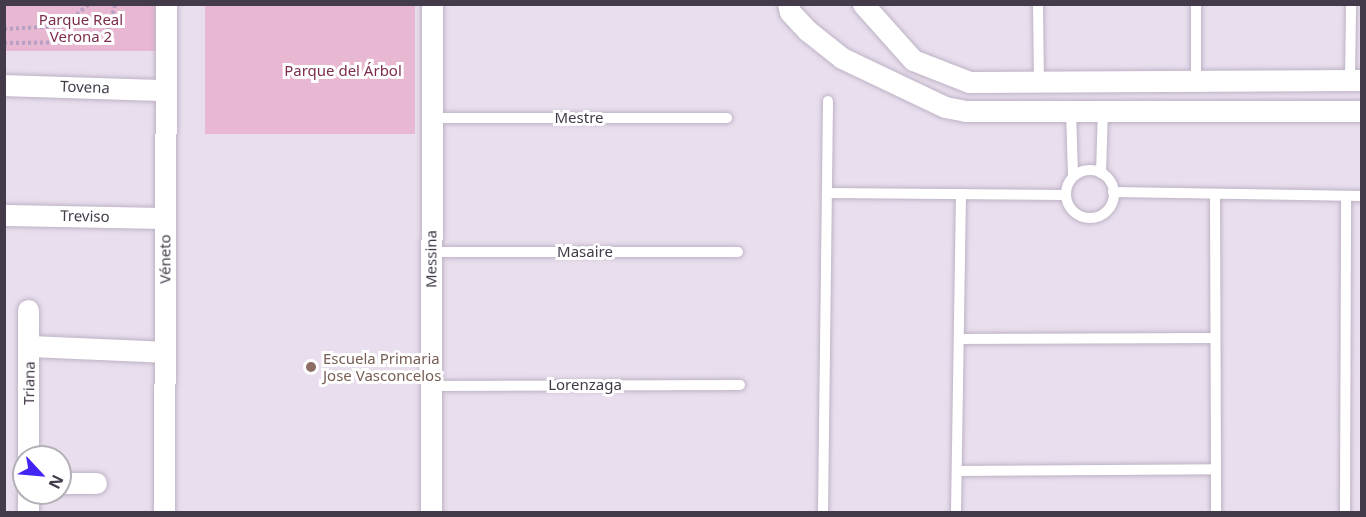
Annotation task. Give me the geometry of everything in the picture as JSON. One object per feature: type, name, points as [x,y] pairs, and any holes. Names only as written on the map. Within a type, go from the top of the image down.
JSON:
[{"type":"street","name":"Véneto","points":[[164,513],[166,4]]},
{"type":"street","name":"Messina","points":[[430,513],[432,4]]},
{"type":"street","points":[[788,4],[808,31],[842,58],[945,107],[965,111],[1362,111]]},
{"type":"street","points":[[869,7],[912,60],[955,79],[969,82],[1356,80]]},
{"type":"street","name":"Tovena","points":[[4,85],[165,90]]},
{"type":"street","name":"Treviso","points":[[4,214],[165,218]]},
{"type":"street","name":"Triana","points":[[28,310],[28,445]]},
{"type":"street","points":[[29,346],[164,352]]},
{"type":"street","points":[[72,483],[96,483]]},
{"type":"lane","points":[[1038,4],[1039,82]]},
{"type":"lane","points":[[1196,4],[1196,81]]},
{"type":"lane","points":[[1351,4],[1356,80]]},
{"type":"lane","points":[[823,513],[828,101]]},
{"type":"lane","points":[[1066,195],[1073,176],[1071,111]]},
{"type":"lane","points":[[1102,111],[1101,173],[1113,192]]},
{"type":"lane","name":"Mestre","points":[[432,118],[727,118]]},
{"type":"lane","points":[[1073,176],[1082,171],[1101,173]]},
{"type":"lane","points":[[1066,195],[1077,213],[1090,217],[1104,212],[1113,192]]},
{"type":"lane","points":[[1113,192],[1362,196]]},
{"type":"lane","points":[[827,193],[1066,195]]},
{"type":"lane","points":[[956,513],[961,194]]},
{"type":"lane","points":[[1215,194],[1216,513]]},
{"type":"lane","points":[[1345,513],[1346,196]]},
{"type":"lane","name":"Masaire","points":[[431,252],[738,252]]},
{"type":"lane","points":[[959,339],[1215,338]]},
{"type":"lane","name":"Lorenzaga","points":[[431,386],[740,385]]},
{"type":"lane","points":[[957,471],[1216,469]]},
{"type":"path","points":[[4,29],[63,26],[89,4]]},
{"type":"path","points":[[4,43],[93,42],[108,31],[115,4]]},
{"type":"shaded area","points":[[4,5],[1361,5],[1361,512],[5,512]]},
{"type":"green space","name":"Parque Real Verona 2","points":[[4,5],[158,5],[158,51],[4,51]]},
{"type":"green space","name":"Parque del Árbol","points":[[205,5],[415,5],[415,134],[205,134]]},
{"type":"place","name":"Escuela Primaria Jose Vasconcelos","points":[[311,367]]}]
